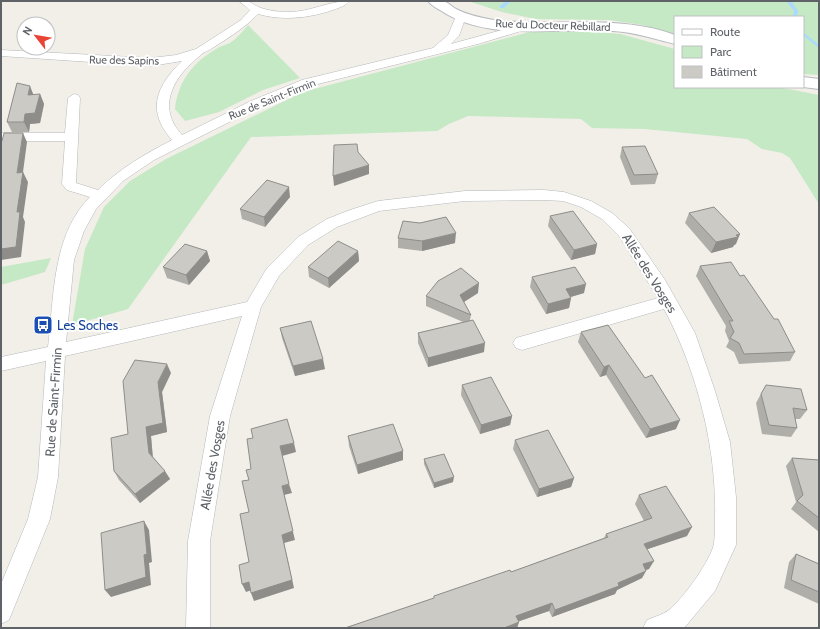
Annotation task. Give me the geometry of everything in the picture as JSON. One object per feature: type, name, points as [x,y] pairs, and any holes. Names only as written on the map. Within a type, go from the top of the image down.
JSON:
[{"type":"main road","name":"Rue du Docteur Rebillard","points":[[435,1],[461,16],[480,22],[527,26],[604,26],[626,28],[674,40]]},
{"type":"main road","points":[[804,82],[819,84]]},
{"type":"street","points":[[244,1],[256,10],[278,14],[302,14],[328,9],[344,1]]},
{"type":"street","name":"Rue des Sapins","points":[[1,53],[151,62],[178,58],[200,51],[245,22],[256,10]]},
{"type":"street","name":"Rue de Saint-Firmin","points":[[438,50],[453,36],[461,16]]},
{"type":"street","points":[[453,36],[474,42],[480,22]]},
{"type":"street","name":"Rue de Saint-Firmin","points":[[1,612],[39,519],[48,477],[56,351],[66,260],[76,231],[90,206],[99,195],[118,178],[149,157],[255,104],[306,83],[474,42],[527,26]]},
{"type":"street","points":[[180,141],[164,123],[163,97],[170,79],[181,66],[200,51]]},
{"type":"street","points":[[74,98],[73,137],[69,184],[72,187],[99,195]]},
{"type":"street","points":[[1,137],[73,137]]},
{"type":"street","name":"Allée des Vosges","points":[[198,628],[199,541],[220,416],[253,307],[273,272],[302,241],[332,223],[355,213],[378,206],[464,196],[544,194],[564,197],[586,204],[607,216],[624,232],[669,301],[686,334],[706,391],[720,442],[726,497],[725,545],[707,583],[677,619],[655,628]]},
{"type":"street","points":[[522,342],[669,301]]},
{"type":"street","points":[[1,364],[253,307]]},
{"type":"green space","points":[[468,1],[819,1],[819,75],[804,74],[804,16],[674,16],[674,35],[643,25],[609,20],[536,19],[502,12]]},
{"type":"green space","points":[[248,25],[300,78],[263,90],[219,112],[185,121],[175,109],[179,90],[188,74],[207,54],[230,43]]},
{"type":"green space","points":[[574,30],[620,34],[674,49],[674,88],[783,88],[819,95],[819,204],[790,158],[782,153],[762,149],[747,139],[645,129],[592,128],[581,119],[468,116],[437,131],[251,137],[128,309],[72,325],[85,249],[104,207],[130,181],[166,159],[303,92],[534,31]]},
{"type":"green space","points":[[51,258],[45,272],[1,285],[1,267]]},
{"type":"building","points":[[17,83],[30,86],[28,95],[40,94],[35,113],[25,114],[24,122],[7,122]]},
{"type":"building","points":[[4,133],[23,133],[17,173],[23,172],[17,212],[20,212],[16,247],[1,249],[1,141]]},
{"type":"building","points":[[357,144],[358,152],[369,165],[333,176],[334,145]]},
{"type":"building","points":[[645,146],[658,174],[634,175],[622,147]]},
{"type":"building","points":[[267,180],[289,187],[264,217],[240,209]]},
{"type":"building","points":[[714,207],[740,234],[736,235],[738,237],[716,242],[689,213]]},
{"type":"building","points":[[573,211],[597,244],[574,250],[550,216]]},
{"type":"building","points":[[446,217],[456,233],[422,241],[398,238],[403,221],[420,223]]},
{"type":"building","points":[[338,241],[358,251],[328,278],[308,267]]},
{"type":"building","points":[[185,244],[207,251],[186,275],[163,267]]},
{"type":"building","points":[[731,262],[740,276],[744,275],[774,319],[778,319],[795,352],[744,354],[739,343],[730,338],[734,332],[729,321],[733,321],[700,266]]},
{"type":"building","points":[[575,267],[586,284],[566,289],[571,298],[548,304],[532,277]]},
{"type":"building","points":[[461,268],[479,283],[460,295],[471,315],[426,296],[438,281]]},
{"type":"building","points":[[473,320],[485,343],[428,358],[418,333]]},
{"type":"building","points":[[311,321],[323,359],[293,366],[280,328]]},
{"type":"building","points":[[608,325],[645,378],[652,375],[680,420],[650,429],[609,365],[604,367],[581,332]]},
{"type":"building","points":[[135,360],[167,364],[158,382],[163,423],[146,427],[149,453],[165,471],[135,494],[114,471],[111,438],[128,434],[123,381]]},
{"type":"building","points":[[491,377],[512,416],[481,425],[462,385]]},
{"type":"building","points":[[766,385],[801,389],[807,410],[793,408],[797,428],[769,425],[761,394]]},
{"type":"building","points":[[287,419],[294,443],[280,446],[289,484],[282,486],[293,531],[282,535],[292,580],[251,593],[249,582],[242,584],[239,565],[249,562],[240,514],[249,512],[242,481],[249,480],[246,470],[251,469],[247,439],[253,438],[251,429]]},
{"type":"building","points":[[393,424],[403,451],[357,465],[348,436]]},
{"type":"building","points":[[548,430],[574,478],[539,489],[515,440]]},
{"type":"building","points":[[444,454],[454,477],[434,483],[424,459]]},
{"type":"building","points":[[792,458],[819,460],[819,518],[797,501],[803,495]]},
{"type":"building","points":[[666,486],[692,527],[644,544],[654,561],[643,564],[646,571],[618,583],[619,586],[555,610],[552,603],[516,616],[519,622],[504,628],[345,628],[434,598],[434,596],[510,570],[511,572],[608,537],[606,534],[652,518],[639,495]]},
{"type":"building","points":[[144,521],[147,554],[144,555],[146,577],[105,590],[101,533]]},
{"type":"building","points":[[796,554],[819,564],[819,592],[791,580]]},
{"type":"waterway","points":[[502,7],[509,1]]},
{"type":"waterway","points":[[791,1],[789,2],[796,11],[795,16]]},
{"type":"waterway","points":[[804,34],[819,47]]},
{"type":"place","name":"Les Soches","points":[[43,325]]}]
